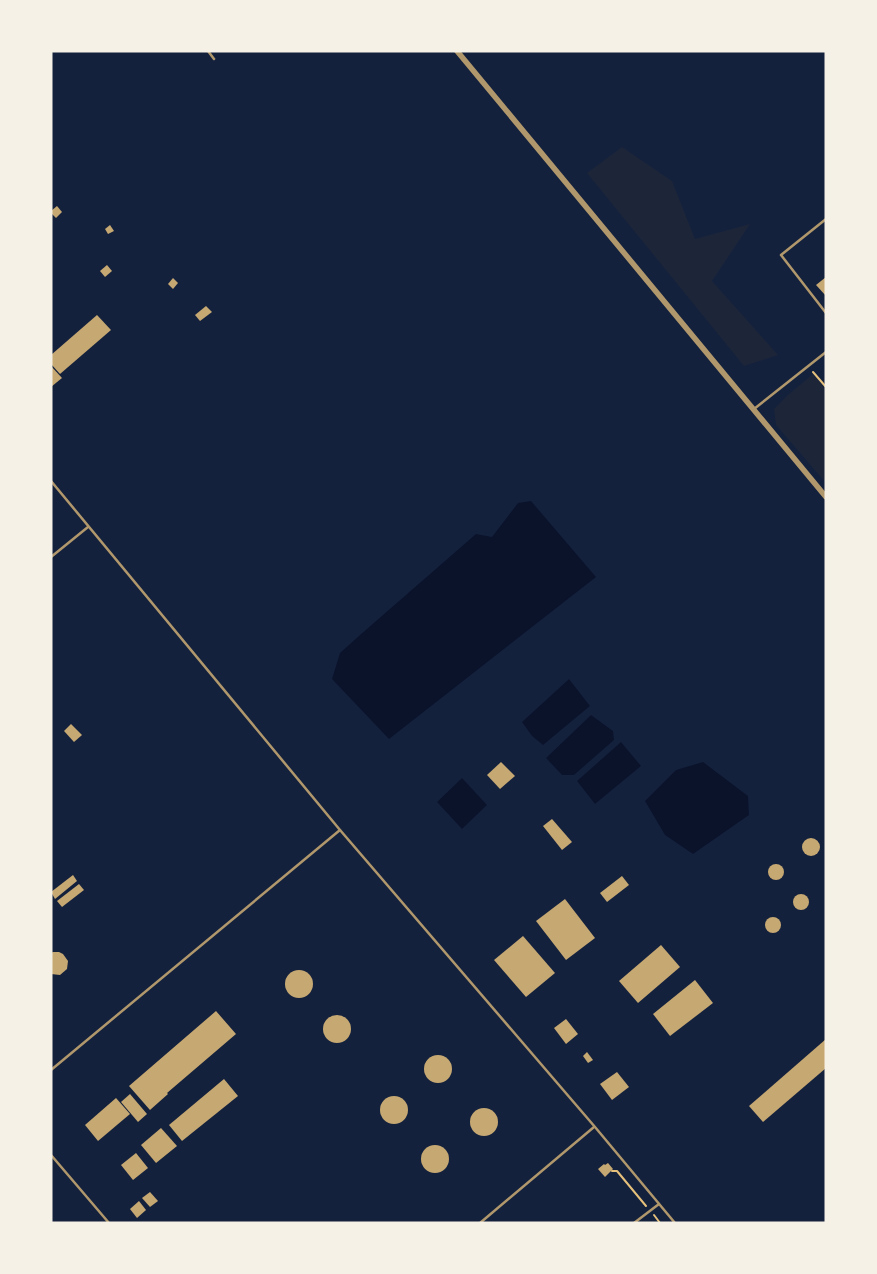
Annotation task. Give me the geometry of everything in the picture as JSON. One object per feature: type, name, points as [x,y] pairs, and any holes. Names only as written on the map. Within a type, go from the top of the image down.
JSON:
[{"type":"street","points":[[457,51],[826,497]]},
{"type":"lane","points":[[208,51],[214,59]]},
{"type":"lane","points":[[826,219],[781,255],[826,313]]},
{"type":"lane","points":[[753,410],[826,352]]},
{"type":"lane","points":[[51,482],[340,830],[675,1223]]},
{"type":"lane","points":[[51,557],[88,527]]},
{"type":"lane","points":[[51,1070],[340,830]]},
{"type":"lane","points":[[480,1223],[595,1127]]},
{"type":"lane","points":[[51,1155],[109,1223]]},
{"type":"lane","points":[[634,1223],[659,1204]]},
{"type":"path","points":[[809,366],[826,387]]},
{"type":"path","points":[[612,1171],[617,1171],[660,1223]]},
{"type":"shaded area","points":[[622,147],[672,181],[695,239],[750,224],[712,281],[778,355],[744,366],[587,173]]},
{"type":"shaded area","points":[[813,374],[826,390],[826,483],[776,425],[774,409]]},
{"type":"shaded area","points":[[531,501],[596,577],[389,739],[332,679],[340,653],[476,534],[492,537],[518,503]]},
{"type":"shaded area","points":[[569,679],[590,706],[543,745],[532,736],[522,722]]},
{"type":"shaded area","points":[[591,715],[613,731],[614,740],[574,775],[562,775],[546,758]]},
{"type":"shaded area","points":[[621,742],[641,766],[595,804],[577,781]]},
{"type":"shaded area","points":[[703,762],[748,796],[749,815],[693,854],[665,835],[645,801],[676,770]]},
{"type":"shaded area","points":[[462,778],[487,805],[462,829],[437,802]]},
{"type":"building","points":[[57,206],[62,212],[56,218],[51,211]]},
{"type":"building","points":[[110,225],[114,231],[108,234],[105,229]]},
{"type":"building","points":[[107,265],[112,271],[105,277],[100,271]]},
{"type":"building","points":[[826,277],[826,296],[816,285]]},
{"type":"building","points":[[173,278],[178,283],[173,289],[168,284]]},
{"type":"building","points":[[206,306],[212,312],[200,321],[195,315]]},
{"type":"building","points":[[97,315],[111,330],[60,374],[51,364],[51,355]]},
{"type":"building","points":[[51,366],[62,378],[51,387]]},
{"type":"building","points":[[71,724],[82,735],[74,742],[64,731]]},
{"type":"building","points":[[501,762],[515,776],[500,789],[487,775]]},
{"type":"building","points":[[552,819],[572,842],[562,850],[543,826]]},
{"type":"building","points":[[811,838],[817,841],[820,847],[817,853],[811,856],[805,853],[802,847],[805,841]]},
{"type":"building","points":[[776,864],[782,866],[784,872],[782,878],[776,880],[770,878],[768,872],[770,866]]},
{"type":"building","points":[[73,875],[77,881],[55,899],[51,892]]},
{"type":"building","points":[[622,876],[629,885],[607,902],[600,893]]},
{"type":"building","points":[[79,884],[84,890],[62,907],[57,901]]},
{"type":"building","points":[[801,894],[807,896],[809,902],[807,908],[801,910],[795,908],[793,902],[795,896]]},
{"type":"building","points":[[565,899],[595,938],[566,960],[536,921]]},
{"type":"building","points":[[773,917],[779,919],[781,925],[779,931],[773,933],[767,931],[765,925],[767,919]]},
{"type":"building","points":[[523,936],[555,973],[526,997],[494,960]]},
{"type":"building","points":[[661,945],[680,967],[638,1003],[619,981]]},
{"type":"building","points":[[51,953],[63,954],[68,961],[67,969],[60,975],[51,974]]},
{"type":"building","points":[[299,970],[309,974],[313,984],[309,994],[299,998],[289,994],[285,984],[289,974]]},
{"type":"building","points":[[695,980],[713,1003],[670,1036],[653,1014]]},
{"type":"building","points":[[216,1011],[236,1034],[150,1110],[129,1086]]},
{"type":"building","points":[[337,1015],[347,1019],[351,1029],[347,1039],[337,1043],[327,1039],[323,1029],[327,1019]]},
{"type":"building","points":[[566,1019],[578,1034],[566,1044],[554,1028]]},
{"type":"building","points":[[826,1039],[826,1068],[763,1122],[749,1106]]},
{"type":"building","points":[[587,1052],[593,1060],[588,1063],[583,1056]]},
{"type":"building","points":[[438,1055],[448,1059],[452,1069],[448,1079],[438,1083],[428,1079],[424,1069],[428,1059]]},
{"type":"building","points":[[617,1072],[629,1087],[612,1100],[600,1084]]},
{"type":"building","points":[[224,1079],[238,1096],[182,1141],[169,1125]]},
{"type":"building","points":[[130,1094],[147,1114],[138,1122],[121,1102]]},
{"type":"building","points":[[394,1096],[404,1100],[408,1110],[404,1120],[394,1124],[384,1120],[380,1110],[384,1100]]},
{"type":"building","points":[[116,1098],[130,1114],[98,1141],[85,1125]]},
{"type":"building","points":[[484,1108],[494,1112],[498,1122],[494,1132],[484,1136],[474,1132],[470,1122],[474,1112]]},
{"type":"building","points":[[161,1128],[177,1146],[156,1163],[141,1145]]},
{"type":"building","points":[[435,1145],[445,1149],[449,1159],[445,1169],[435,1173],[425,1169],[421,1159],[425,1149]]},
{"type":"building","points":[[136,1153],[148,1168],[133,1180],[121,1165]]},
{"type":"building","points":[[608,1163],[613,1169],[605,1177],[598,1169]]},
{"type":"building","points":[[150,1192],[158,1201],[150,1207],[142,1198]]},
{"type":"building","points":[[139,1201],[146,1210],[137,1218],[130,1209]]}]
